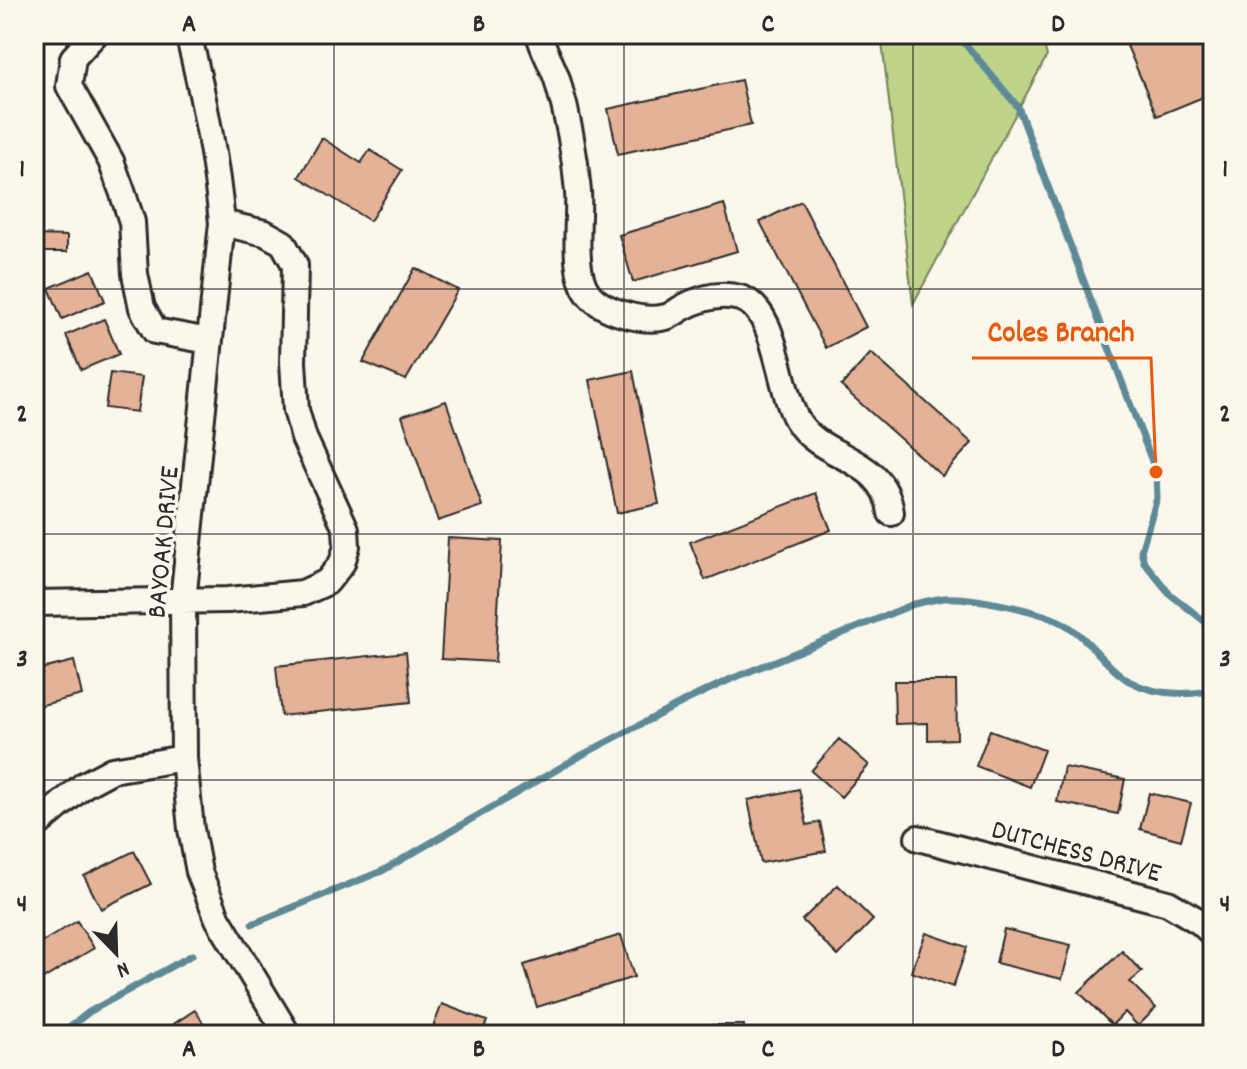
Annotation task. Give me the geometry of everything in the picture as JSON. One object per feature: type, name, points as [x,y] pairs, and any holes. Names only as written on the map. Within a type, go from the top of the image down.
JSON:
[{"type":"street","points":[[95,34],[73,58],[69,86],[111,161],[122,191],[132,222],[135,274],[142,308],[155,331],[209,341]]},
{"type":"street","name":"BAYOAK DRIVE","points":[[188,34],[212,136],[222,223],[183,601],[184,758],[191,829],[199,872],[218,919],[288,1035]]},
{"type":"street","points":[[539,34],[556,77],[569,126],[578,192],[578,262],[587,292],[600,305],[627,316],[666,317],[697,300],[718,295],[751,303],[760,312],[784,394],[804,432],[872,474],[885,487],[891,513]]},
{"type":"street","points":[[34,603],[228,600],[303,593],[327,582],[342,563],[347,546],[346,529],[304,438],[296,410],[293,362],[295,265],[283,243],[265,233],[222,223]]},
{"type":"street","points":[[34,827],[84,785],[112,770],[184,758]]},
{"type":"street","name":"DUTCHESS DRIVE","points":[[918,838],[1168,903],[1200,922],[1213,934]]},
{"type":"green space","points":[[881,34],[1041,34],[1047,56],[913,304]]},
{"type":"building","points":[[1122,34],[1205,34],[1213,52],[1213,93],[1157,116]]},
{"type":"building","points":[[741,80],[751,125],[618,154],[608,109]]},
{"type":"building","points":[[322,138],[361,163],[370,150],[402,170],[370,221],[299,177]]},
{"type":"building","points":[[801,201],[866,327],[826,348],[760,222]]},
{"type":"building","points":[[724,204],[737,251],[633,282],[619,235]]},
{"type":"building","points":[[36,235],[67,236],[67,252],[36,252]]},
{"type":"building","points":[[415,268],[458,290],[406,380],[363,362]]},
{"type":"building","points":[[92,270],[105,301],[62,319],[49,288]]},
{"type":"building","points":[[104,319],[119,354],[81,370],[66,335]]},
{"type":"building","points":[[871,353],[972,443],[942,476],[841,386]]},
{"type":"building","points":[[633,371],[659,504],[617,513],[590,380]]},
{"type":"building","points":[[110,373],[142,377],[137,412],[105,408]]},
{"type":"building","points":[[446,401],[482,506],[438,521],[402,416]]},
{"type":"building","points":[[816,493],[831,530],[705,580],[690,542]]},
{"type":"building","points":[[448,538],[502,541],[495,662],[441,659]]},
{"type":"building","points":[[406,652],[411,702],[281,716],[276,666]]},
{"type":"building","points":[[74,661],[82,695],[34,707],[34,671]]},
{"type":"building","points":[[894,681],[956,681],[957,739],[928,740],[928,723],[895,724]]},
{"type":"building","points":[[990,730],[1044,750],[1030,787],[976,766]]},
{"type":"building","points":[[839,739],[869,765],[841,797],[811,771]]},
{"type":"building","points":[[1064,767],[1125,779],[1118,814],[1057,802]]},
{"type":"building","points":[[799,789],[807,825],[820,822],[826,851],[761,863],[748,800]]},
{"type":"building","points":[[1149,793],[1191,803],[1181,840],[1140,829]]},
{"type":"building","points":[[134,851],[151,884],[101,909],[84,876]]},
{"type":"building","points":[[838,885],[873,920],[838,956],[802,920]]},
{"type":"building","points":[[77,921],[94,948],[43,979],[34,963],[34,947]]},
{"type":"building","points":[[1004,929],[1071,945],[1062,979],[996,963]]},
{"type":"building","points":[[926,933],[967,947],[953,987],[911,972]]},
{"type":"building","points":[[621,935],[634,977],[537,1007],[524,965]]},
{"type":"building","points":[[1122,951],[1142,972],[1130,982],[1156,1008],[1138,1026],[1125,1012],[1112,1025],[1079,992]]},
{"type":"building","points":[[442,1004],[487,1021],[481,1035],[430,1035]]},
{"type":"building","points":[[195,1010],[211,1035],[157,1035]]},
{"type":"building","points":[[697,1025],[744,1025],[744,1035],[697,1035]]},
{"type":"waterway","points":[[957,34],[1018,107],[1156,472],[1157,498],[1141,551],[1144,562],[1170,594],[1213,628]]},
{"type":"waterway","points":[[252,924],[382,871],[582,755],[689,699],[914,604],[956,598],[1035,612],[1069,627],[1120,675],[1139,686],[1170,693],[1213,690]]},
{"type":"waterway","points":[[60,1035],[89,1012],[192,955]]},
{"type":"place","name":"Coles Branch","points":[[1156,472]]}]
